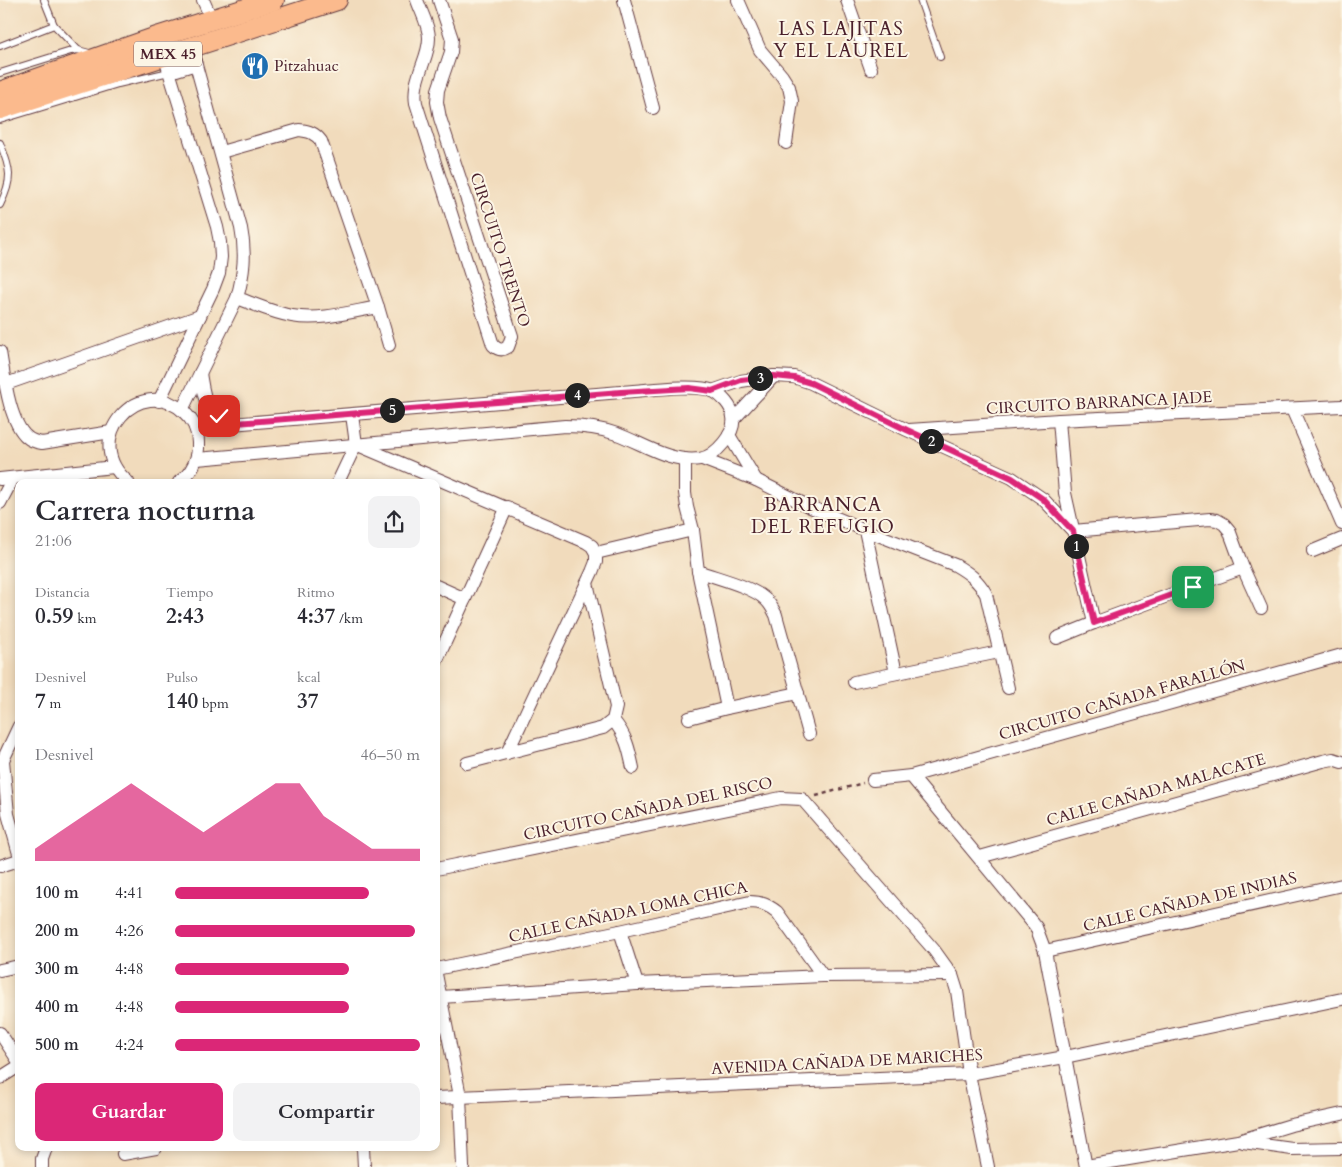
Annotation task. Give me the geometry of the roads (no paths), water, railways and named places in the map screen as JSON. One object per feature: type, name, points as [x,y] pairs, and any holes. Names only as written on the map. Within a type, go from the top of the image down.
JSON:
[{"type":"main road","name":"MEX 45","points":[[0,92],[274,0]]},
{"type":"main road","name":"MEX 45","points":[[0,109],[194,56],[337,0]]},
{"type":"street","points":[[203,0],[212,20]]},
{"type":"street","name":"CIRCUITO TRENTO","points":[[416,0],[428,30],[429,38],[415,94],[421,124],[493,345],[497,349],[504,350],[512,342],[512,336],[478,237],[440,118],[437,102],[438,90],[450,52],[452,39],[439,0]]},
{"type":"street","points":[[624,0],[652,108]]},
{"type":"street","points":[[738,0],[760,50],[789,87],[792,101],[786,143]]},
{"type":"street","points":[[847,0],[871,70]]},
{"type":"street","points":[[182,410],[236,298],[243,278],[245,259],[244,243],[194,56]]},
{"type":"street","points":[[159,401],[200,316],[218,273],[221,257],[217,227],[167,63]]},
{"type":"street","points":[[421,68],[444,73]]},
{"type":"street","points":[[421,124],[440,118]]},
{"type":"street","points":[[221,152],[299,130],[309,131],[316,135],[321,142],[378,307],[389,345]]},
{"type":"street","points":[[461,242],[478,237]]},
{"type":"street","points":[[236,298],[272,311],[310,318],[378,307]]},
{"type":"street","points":[[6,384],[200,316]]},
{"type":"street","points":[[0,352],[6,384],[17,424],[27,437],[42,443],[111,432]]},
{"type":"street","points":[[200,373],[204,398],[209,408],[219,416],[236,423]]},
{"type":"street","points":[[702,459],[720,447],[729,435],[734,419],[774,376]]},
{"type":"street","points":[[712,391],[741,380],[774,376],[794,378],[811,383],[1012,478],[1043,499],[1073,531]]},
{"type":"street","points":[[195,427],[689,388],[712,391],[723,398],[730,407],[734,419]]},
{"type":"street","points":[[124,479],[114,467],[110,456],[111,432],[118,418],[130,408],[144,402],[159,401],[171,404],[182,410],[195,427],[198,443],[197,459],[191,471],[182,479]]},
{"type":"street","name":"CIRCUITO BARRANCA JADE","points":[[907,430],[1059,420],[1342,406]]},
{"type":"street","points":[[1292,409],[1342,524]]},
{"type":"street","points":[[339,479],[356,444],[352,415]]},
{"type":"street","points":[[1059,420],[1065,492],[1094,623]]},
{"type":"street","points":[[197,459],[565,426],[582,426],[616,434],[667,456],[702,459],[756,480],[808,506],[955,565],[970,573],[979,582],[986,594],[1008,688]]},
{"type":"street","points":[[729,435],[756,480]]},
{"type":"street","points":[[356,444],[440,479]]},
{"type":"street","points":[[685,459],[685,493],[693,530],[698,571],[727,708]]},
{"type":"street","points":[[0,503],[6,478],[114,467]]},
{"type":"street","points":[[440,479],[586,542],[592,546],[596,553],[596,562],[587,583],[508,753]]},
{"type":"street","points":[[1043,499],[1065,492]]},
{"type":"street","points":[[440,653],[507,507]]},
{"type":"street","points":[[1073,531],[1210,519],[1217,520],[1229,530],[1261,608]]},
{"type":"street","points":[[596,553],[693,530]]},
{"type":"street","points":[[865,530],[896,673]]},
{"type":"street","points":[[1313,551],[1342,539]]},
{"type":"street","points":[[1058,638],[1243,568]]},
{"type":"street","points":[[698,571],[754,592],[764,598],[771,606],[776,615],[809,734]]},
{"type":"street","points":[[466,763],[603,728],[613,720],[616,707],[587,583]]},
{"type":"street","points":[[440,588],[465,599]]},
{"type":"street","points":[[854,682],[999,652]]},
{"type":"street","name":"CIRCUITO CAÑADA FARALLÓN","points":[[873,780],[911,776],[1342,655]]},
{"type":"street","points":[[689,718],[798,693]]},
{"type":"street","points":[[613,720],[622,731],[628,743],[633,768]]},
{"type":"street","points":[[15,734],[1,761],[8,814],[15,839]]},
{"type":"street","name":"CALLE CAÑADA MALACATE","points":[[980,857],[1323,761],[1333,759],[1342,762]]},
{"type":"street","points":[[911,776],[1036,927],[1045,951],[1086,1167],[1238,1141],[1291,1125],[1342,1114]]},
{"type":"street","name":"CIRCUITO CAÑADA DEL RISCO","points":[[440,868],[781,798],[802,800],[934,950],[952,975]]},
{"type":"street","points":[[0,866],[15,861]]},
{"type":"street","name":"CALLE CAÑADA DE INDIAS","points":[[1045,951],[1342,884]]},
{"type":"street","name":"CALLE CAÑADA LOMA CHICA","points":[[440,968],[750,902],[760,902],[770,906],[777,912],[823,976]]},
{"type":"street","points":[[620,931],[637,984]]},
{"type":"street","points":[[0,970],[15,967]]},
{"type":"street","points":[[441,997],[637,984],[823,976],[952,975],[957,991],[970,1074],[988,1167]]},
{"type":"street","points":[[440,992],[460,1096],[463,1167]]},
{"type":"street","name":"AVENIDA CAÑADA DE MARICHES","points":[[440,1098],[970,1074],[1065,1057],[1342,999]]},
{"type":"street","points":[[0,1033],[15,1057]]},
{"type":"street","points":[[0,1078],[15,1067]]},
{"type":"street","points":[[1238,1141],[1292,1149],[1342,1148]]},
{"type":"street","points":[[42,1167],[45,1151]]},
{"type":"street","points":[[123,1156],[144,1151]]},
{"type":"street","points":[[363,1151],[364,1167]]},
{"type":"lane","points":[[44,0],[54,25],[78,50]]},
{"type":"lane","points":[[920,0],[940,57]]},
{"type":"lane","points":[[0,46],[54,25]]},
{"type":"lane","points":[[0,73],[55,55],[78,50],[101,57]]},
{"type":"lane","points":[[0,120],[118,84],[167,63]]},
{"type":"lane","points":[[0,144],[9,167],[8,188],[0,206]]},
{"type":"place","name":"Pitzahuac","points":[[255,66]]},
{"type":"district","name":"LAS LAJITAS Y EL LAUREL","points":[[841,40]]},
{"type":"district","name":"BARRANCA DEL REFUGIO","points":[[823,516]]}]
